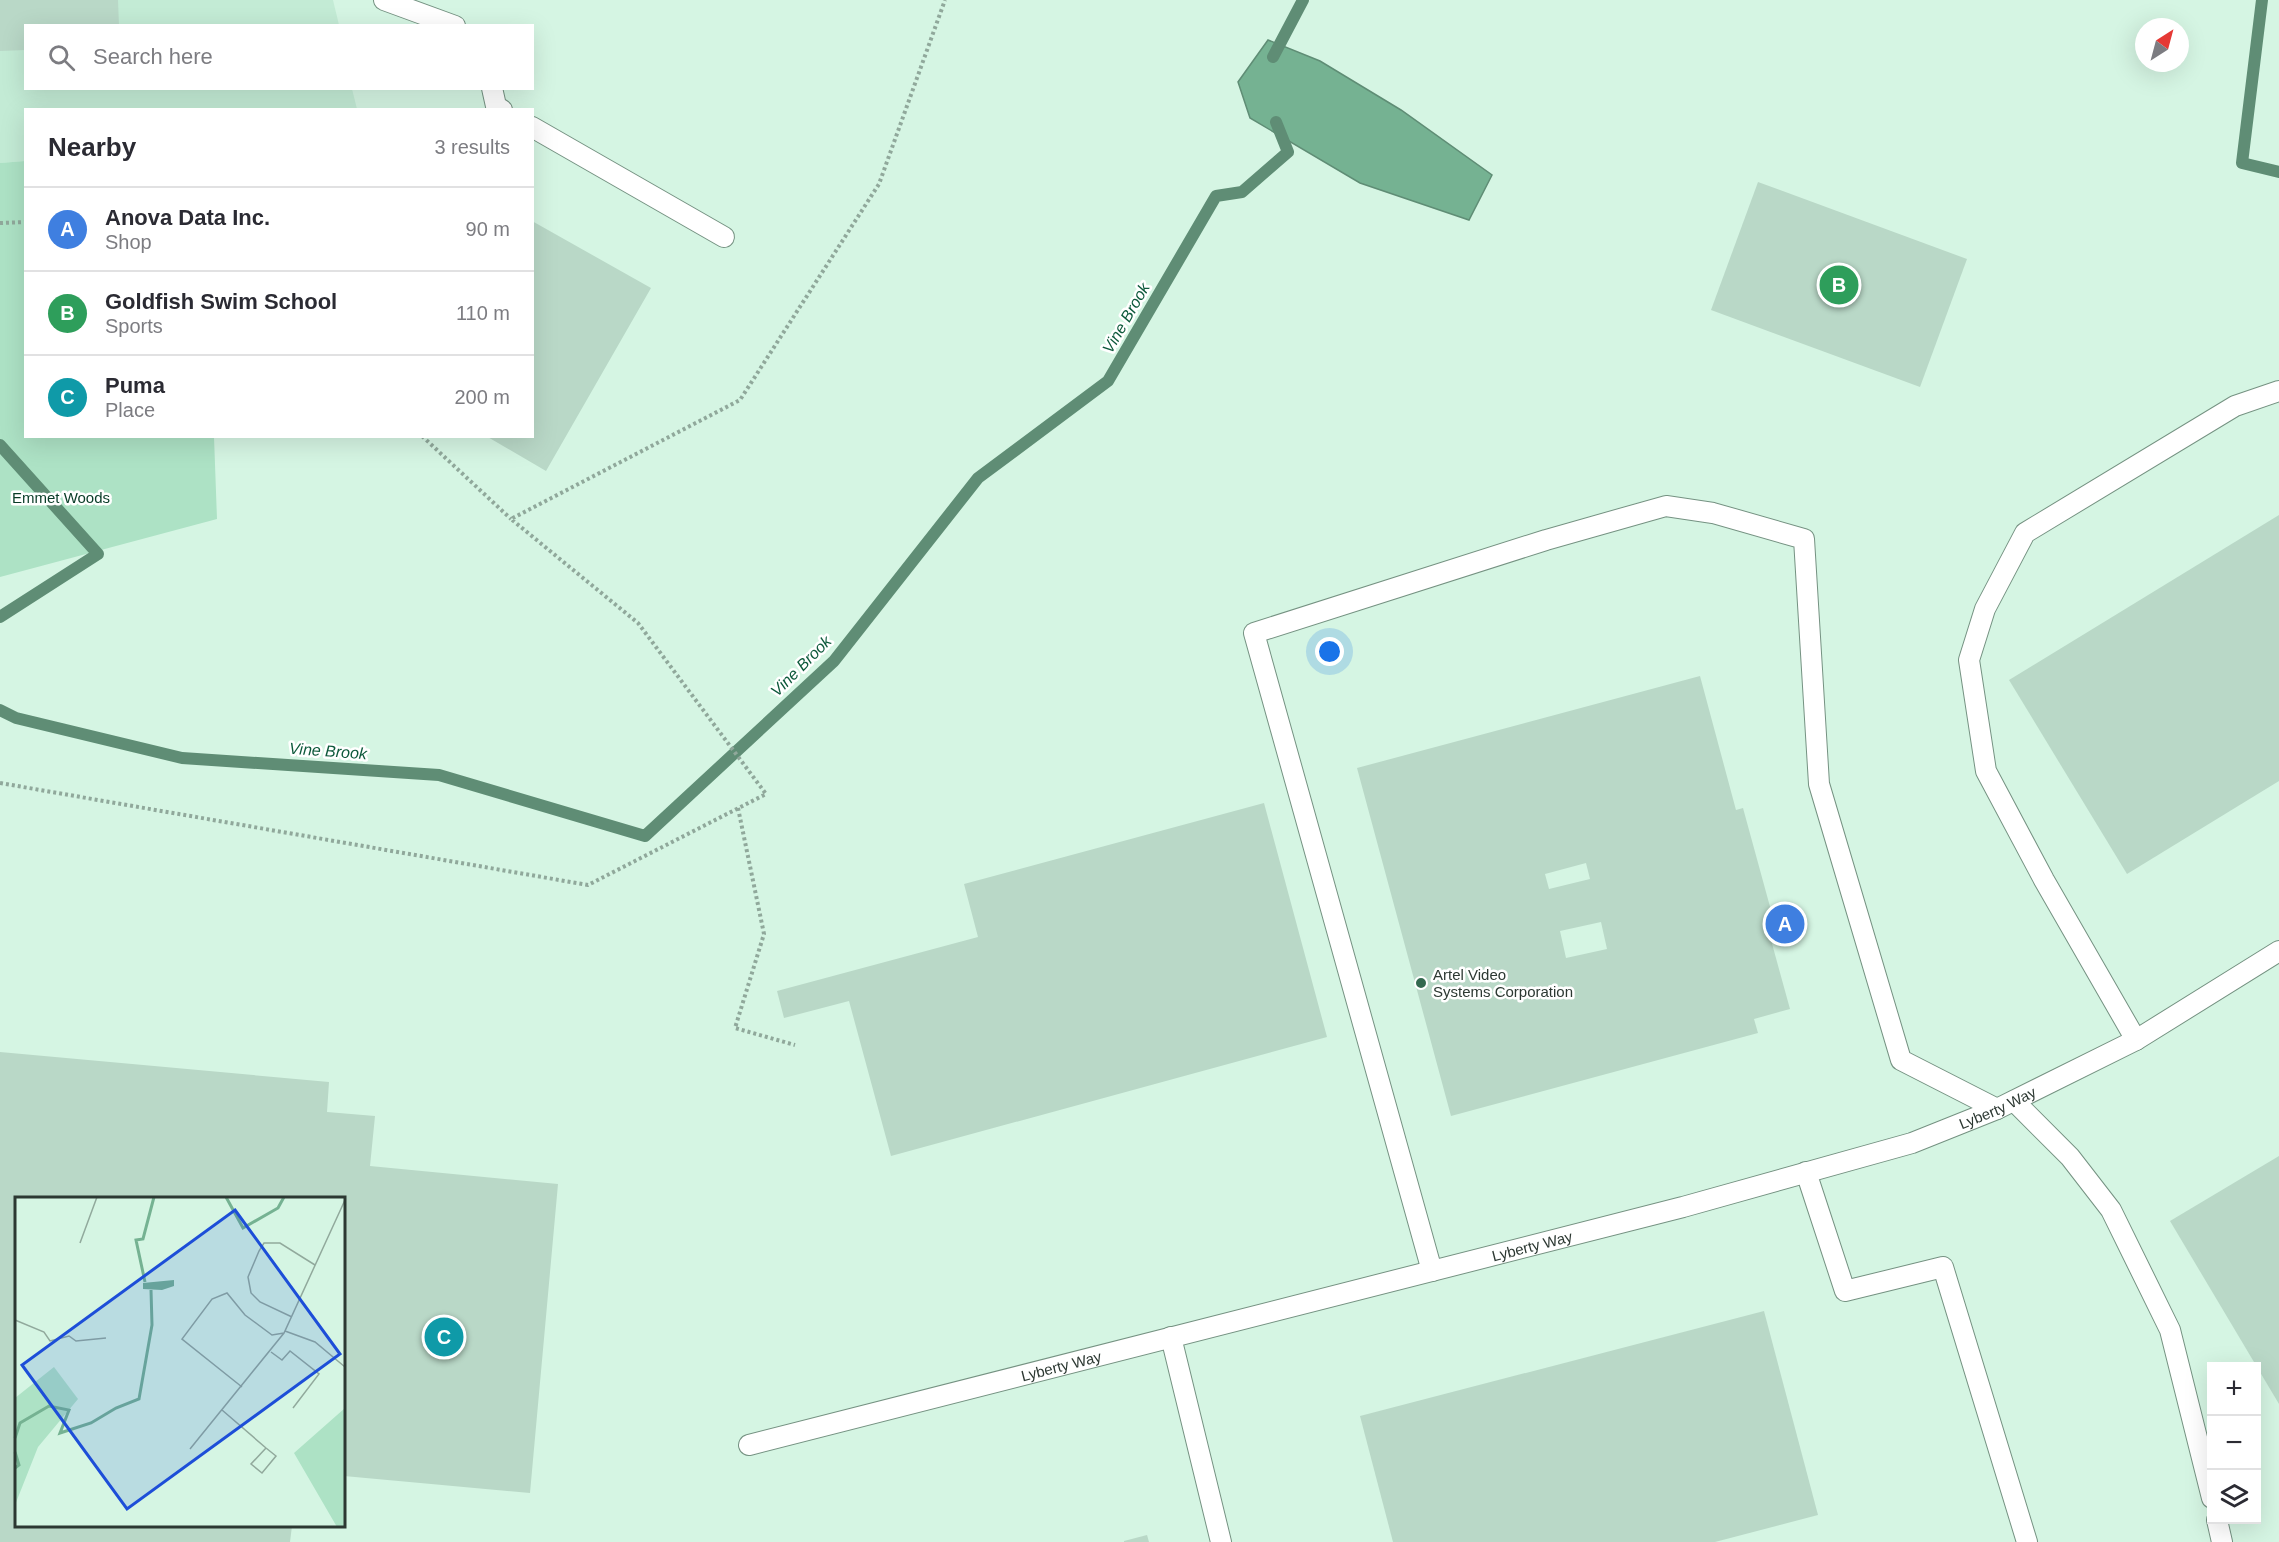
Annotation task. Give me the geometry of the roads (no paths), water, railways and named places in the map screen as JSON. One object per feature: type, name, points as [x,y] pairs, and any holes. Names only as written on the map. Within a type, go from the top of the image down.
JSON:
[{"type":"lane","points":[[384,0],[450,24]]},
{"type":"lane","points":[[492,90],[496,106],[499,108]]},
{"type":"lane","points":[[534,128],[723,237]]},
{"type":"lane","points":[[2136,1040],[2044,880],[1986,771],[1969,660],[1985,609],[2025,533],[2235,406],[2279,391]]},
{"type":"lane","points":[[1432,1271],[1254,633],[1557,537],[1666,506],[1713,513],[1804,539],[1819,784],[1901,1060],[2006,1105],[2070,1157],[2111,1210],[2170,1330],[2207,1482]]},
{"type":"lane","name":"Lyberty Way","points":[[749,1445],[1683,1207],[1912,1143],[2006,1105],[2136,1040],[2279,951]]},
{"type":"lane","points":[[1806,1172],[1845,1291],[1943,1267],[2027,1542]]},
{"type":"lane","points":[[1171,1337],[1221,1542]]},
{"type":"lane","points":[[2218,1524],[2222,1542]]},
{"type":"waterway","name":"Vine Brook","points":[[1273,57],[1303,0]]},
{"type":"waterway","points":[[2262,0],[2242,163],[2279,172]]},
{"type":"waterway","name":"Vine Brook","points":[[0,710],[16,718],[182,758],[439,775],[645,836],[834,661],[978,478],[1108,381],[1216,196],[1242,192],[1288,152],[1276,122]]},
{"type":"waterway","name":"Vine Brook","points":[[0,445],[98,554],[0,617]]},
{"type":"place","name":"Goldfish Swim School","points":[[1839,285]]},
{"type":"place","name":"Anova Data Inc.","points":[[1785,924]]},
{"type":"place","name":"Artel Video Systems Corporation","points":[[1421,983]]},
{"type":"place","name":"Puma","points":[[444,1337]]},
{"type":"park label","name":"Emmet Woods","points":[[61,497]]}]
